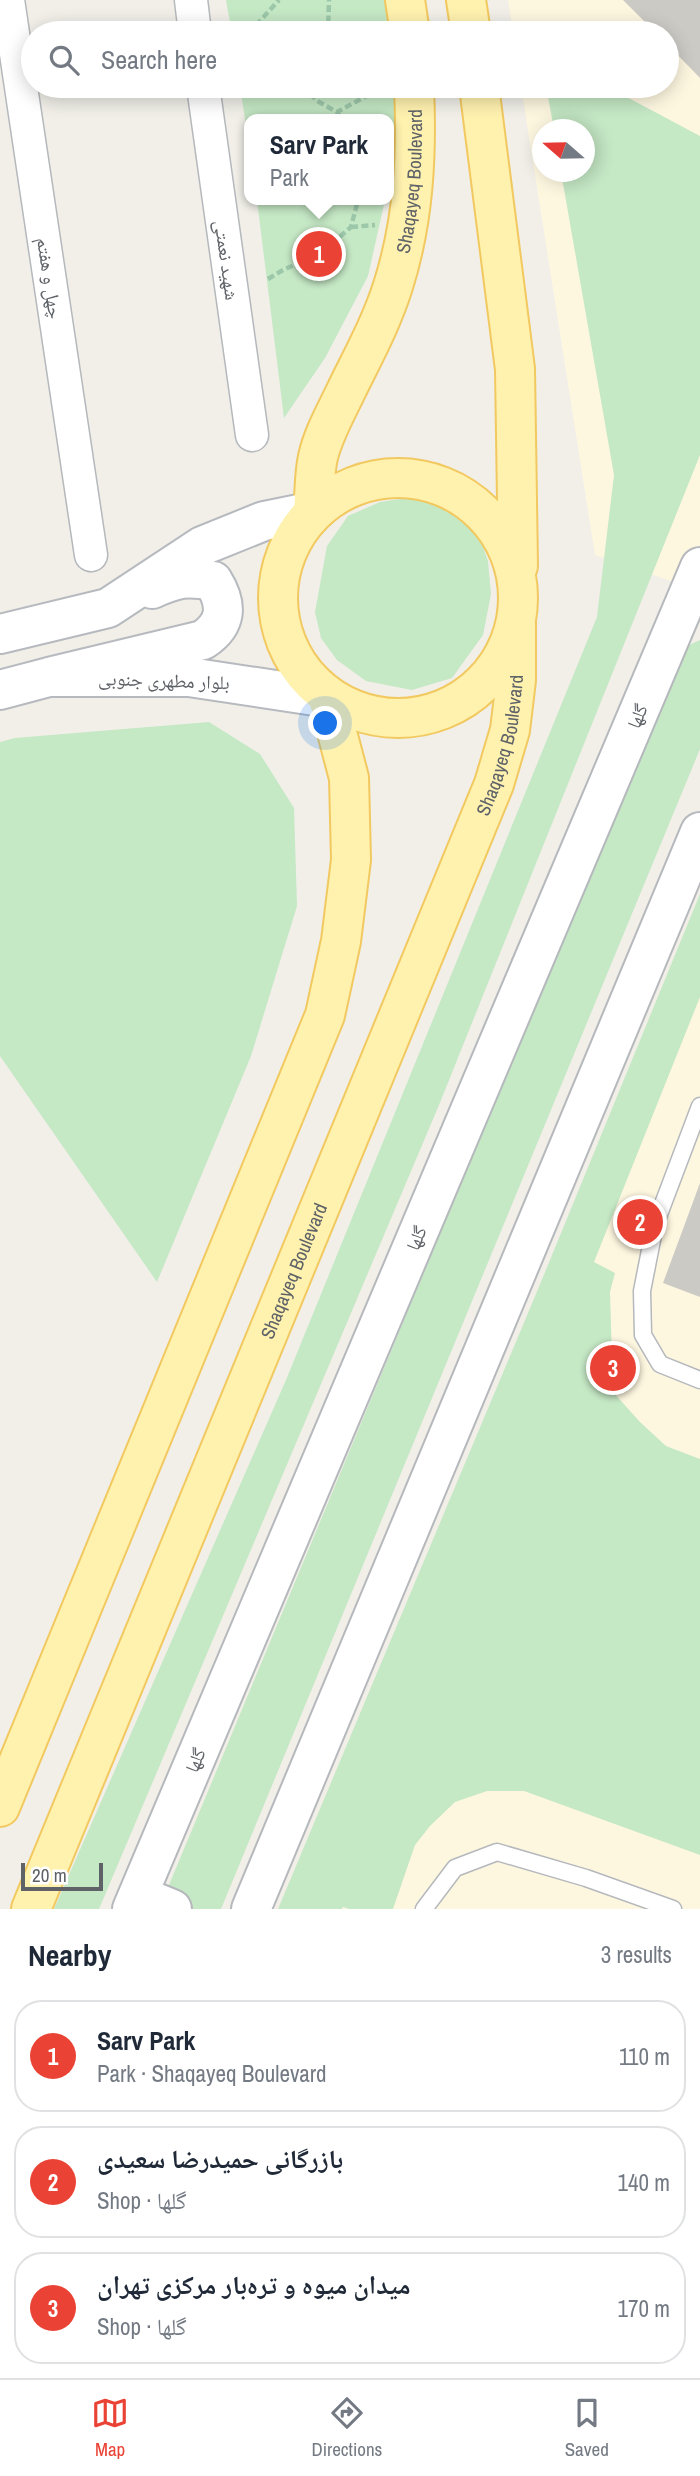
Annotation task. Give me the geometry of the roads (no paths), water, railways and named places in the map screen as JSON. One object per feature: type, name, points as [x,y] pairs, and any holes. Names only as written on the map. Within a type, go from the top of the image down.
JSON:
[{"type":"main road","points":[[405,0],[408,21]]},
{"type":"main road","points":[[466,0],[469,21]]},
{"type":"main road","name":"Shaqayeq Boulevard","points":[[313,511],[318,458],[330,423],[376,330],[393,286],[407,231],[415,182],[416,139],[403,98]]},
{"type":"main road","name":"Shaqayeq Boulevard","points":[[32,1909],[494,785],[510,730],[516,680],[515,369],[481,98]]},
{"type":"main road","points":[[383,477],[422,479],[459,492],[489,517],[509,551],[517,606],[502,660],[476,690],[442,710],[404,719],[364,714],[328,698],[303,673],[285,642],[277,608],[279,572],[292,539],[313,511],[346,488],[383,477]]},
{"type":"main road","points":[[0,1807],[325,1015],[341,941],[351,860],[349,778],[328,698]]},
{"type":"street","name":"چهل و هفتم","points":[[8,0],[21,87]]},
{"type":"street","points":[[191,0],[194,21]]},
{"type":"street","name":"چهل و هفتم","points":[[23,98],[91,555]]},
{"type":"street","name":"شهید نعمتی","points":[[205,98],[252,435]]},
{"type":"street","points":[[108,608],[202,546],[264,521],[313,511]]},
{"type":"street","points":[[0,634],[108,608],[174,579],[188,577],[213,581],[222,596],[222,617],[217,631],[203,640],[49,677]]},
{"type":"street","name":"گلها","points":[[147,1904],[696,590]]},
{"type":"street","name":"بلوار مطهری جنوبی","points":[[0,690],[49,677],[189,677],[328,698]]},
{"type":"street","points":[[251,1909],[700,832]]},
{"type":"lane","points":[[700,1106],[655,1226],[642,1292],[643,1335],[660,1364],[700,1380]]},
{"type":"lane","points":[[424,1909],[455,1868],[497,1852],[586,1878],[673,1909]]},
{"type":"place","name":"Sarv Park","points":[[319,254]]},
{"type":"place","name":"بازرگانی حمیدرضا سعیدی","points":[[640,1222]]},
{"type":"place","name":"میدان میوه و تره‌بار مرکزی تهران","points":[[613,1368]]}]
